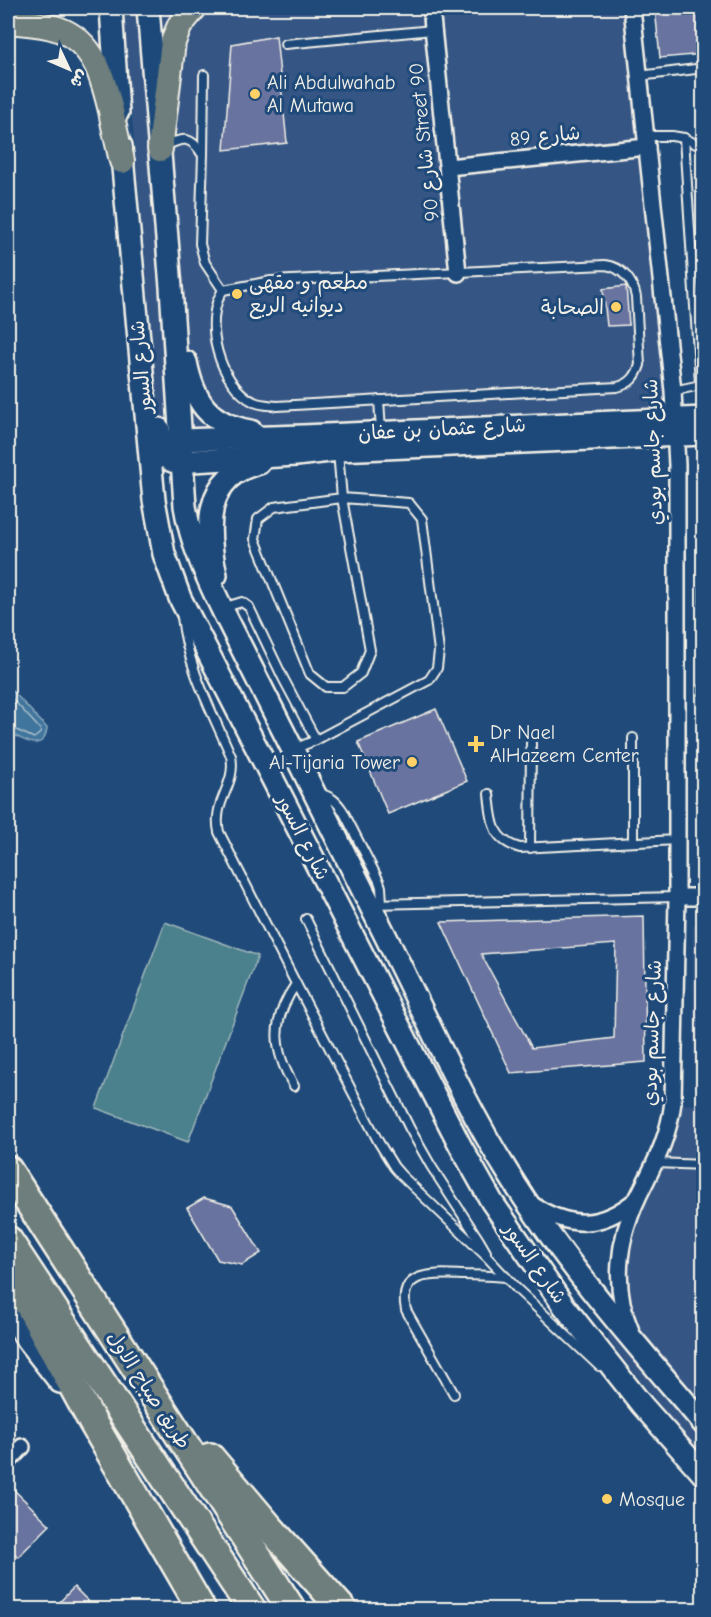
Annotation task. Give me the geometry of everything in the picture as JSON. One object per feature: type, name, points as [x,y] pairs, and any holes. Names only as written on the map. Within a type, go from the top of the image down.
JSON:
[{"type":"highway","name":"طريق صباح الاول","points":[[8,1170],[292,1610]]},
{"type":"highway","name":"طريق صباح الاول","points":[[8,1240],[252,1610]]},
{"type":"highway","points":[[8,1264],[93,1424],[202,1610]]},
{"type":"highway","points":[[147,1387],[343,1610]]},
{"type":"main road","name":"شارع السور","points":[[111,8],[122,161],[151,475],[162,544],[180,598],[460,1147],[492,1202],[564,1306],[642,1406],[704,1475]]},
{"type":"main road","name":"شارع السور","points":[[148,8],[171,287],[171,443],[182,462],[188,525],[202,566],[315,793],[376,904],[464,1094],[491,1144],[526,1202],[564,1255],[704,1424]]},
{"type":"main road","points":[[160,149],[173,42],[180,26],[194,8]]},
{"type":"main road","points":[[8,21],[58,28],[87,48],[102,77],[122,161]]},
{"type":"main road","points":[[171,287],[190,381],[196,396],[207,410],[224,423],[299,445]]},
{"type":"main road","points":[[138,334],[171,443],[153,458],[151,475]]},
{"type":"main road","name":"شارع عثمان بن عفان","points":[[171,443],[299,445],[338,450],[675,427],[704,418]]},
{"type":"main road","name":"شارع عثمان بن عفان","points":[[182,462],[381,432],[675,427],[704,434]]},
{"type":"main road","points":[[224,613],[209,532],[210,516],[217,494],[225,481],[240,469],[299,445]]},
{"type":"main road","points":[[8,1309],[27,1340],[93,1424]]},
{"type":"street","name":"شارع 90 Street 90","points":[[431,8],[458,273]]},
{"type":"street","name":"شارع جاسم بودي","points":[[632,8],[673,391],[677,465],[677,897],[673,1102],[662,1149],[637,1199],[624,1240],[618,1279],[623,1311],[638,1346]]},
{"type":"street","name":"شارع 89","points":[[447,167],[646,142]]},
{"type":"street","points":[[677,897],[704,897]]},
{"type":"street","name":"شارع جاسم بودي","points":[[526,1202],[561,1220],[580,1222],[610,1217],[637,1199]]},
{"type":"street","points":[[8,1462],[22,1447]]},
{"type":"lane","points":[[285,44],[433,30]]},
{"type":"lane","points":[[639,76],[704,68]]},
{"type":"lane","points":[[204,75],[201,251],[204,263],[223,290]]},
{"type":"lane","points":[[646,142],[672,135],[704,148]]},
{"type":"lane","points":[[673,391],[700,383],[684,138]]},
{"type":"lane","points":[[160,149],[175,142],[187,140],[198,147],[203,155]]},
{"type":"lane","points":[[605,265],[617,268],[627,276],[635,293],[641,360],[636,375],[627,384],[617,387],[277,406],[252,401],[231,382],[215,341],[213,330],[215,307],[223,290],[271,281],[458,273],[605,265]]},
{"type":"lane","points":[[379,400],[381,432]]},
{"type":"lane","points":[[293,750],[429,680],[437,668],[439,651],[422,519],[409,503],[342,498],[274,507],[258,519],[255,539],[310,674],[326,687],[344,687],[361,673],[370,650],[342,498],[338,450]]},
{"type":"lane","points":[[180,598],[183,630],[193,669],[233,763],[231,778],[218,808],[219,831],[378,1141],[400,1175],[642,1406]]},
{"type":"lane","points":[[224,613],[232,605],[242,602],[249,607],[316,740]]},
{"type":"lane","points":[[633,738],[633,842]]},
{"type":"lane","points":[[530,848],[531,743]]},
{"type":"lane","points":[[489,794],[493,826],[501,838],[512,846],[520,848],[677,840]]},
{"type":"lane","points":[[376,904],[677,897]]},
{"type":"lane","points":[[306,919],[400,1110],[431,1166],[488,1257]]},
{"type":"lane","points":[[294,1086],[280,1058],[277,1042],[281,1011],[296,984]]},
{"type":"lane","points":[[656,1162],[704,1165]]},
{"type":"lane","points":[[454,1394],[406,1310],[408,1288],[412,1282],[426,1275],[506,1277]]},
{"type":"shaded area","points":[[122,8],[628,8],[670,428],[163,454]]},
{"type":"shaded area","points":[[703,917],[704,1086],[694,1086],[693,927]]},
{"type":"shaded area","points":[[668,1104],[703,1105],[703,1460],[608,1339],[621,1216],[654,1162]]},
{"type":"green space","points":[[700,460],[704,460],[704,882],[698,882]]},
{"type":"green space","points":[[165,922],[258,956],[188,1142],[96,1108]]},
{"type":"water","points":[[8,686],[47,728],[42,741],[32,743],[8,732]]},
{"type":"building","points":[[655,8],[704,8],[704,54],[660,58]]},
{"type":"building","name":"Ali Abdulwahab Al Mutawa","points":[[276,36],[287,143],[224,150],[232,44]]},
{"type":"building","name":"الصحابة","points":[[626,286],[629,325],[607,326],[603,289]]},
{"type":"building","name":"Al-Tijaria Tower","points":[[436,709],[467,781],[388,814],[358,742]]},
{"type":"building","points":[[644,916],[646,1062],[511,1073],[441,922]],"holes":[[[616,944],[614,1038],[532,1048],[481,954]]]},
{"type":"building","points":[[204,1198],[232,1206],[261,1253],[242,1265],[218,1260],[187,1208]]},
{"type":"building","points":[[13,1489],[50,1525],[18,1557],[8,1547],[8,1495]]},
{"type":"building","points":[[74,1587],[97,1610],[52,1610]]},
{"type":"place","name":"Ali Abdulwahab Al Mutawa","points":[[255,94]]},
{"type":"place","name":"مطعم و مقهى ديوانيه الربع","points":[[237,294]]},
{"type":"place","name":"الصحابة","points":[[616,307]]},
{"type":"place","name":"Dr Nael AlHazeem Center","points":[[476,744]]},
{"type":"place","name":"Al-Tijaria Tower","points":[[412,762]]},
{"type":"place","name":"Mosque","points":[[607,1499]]}]
